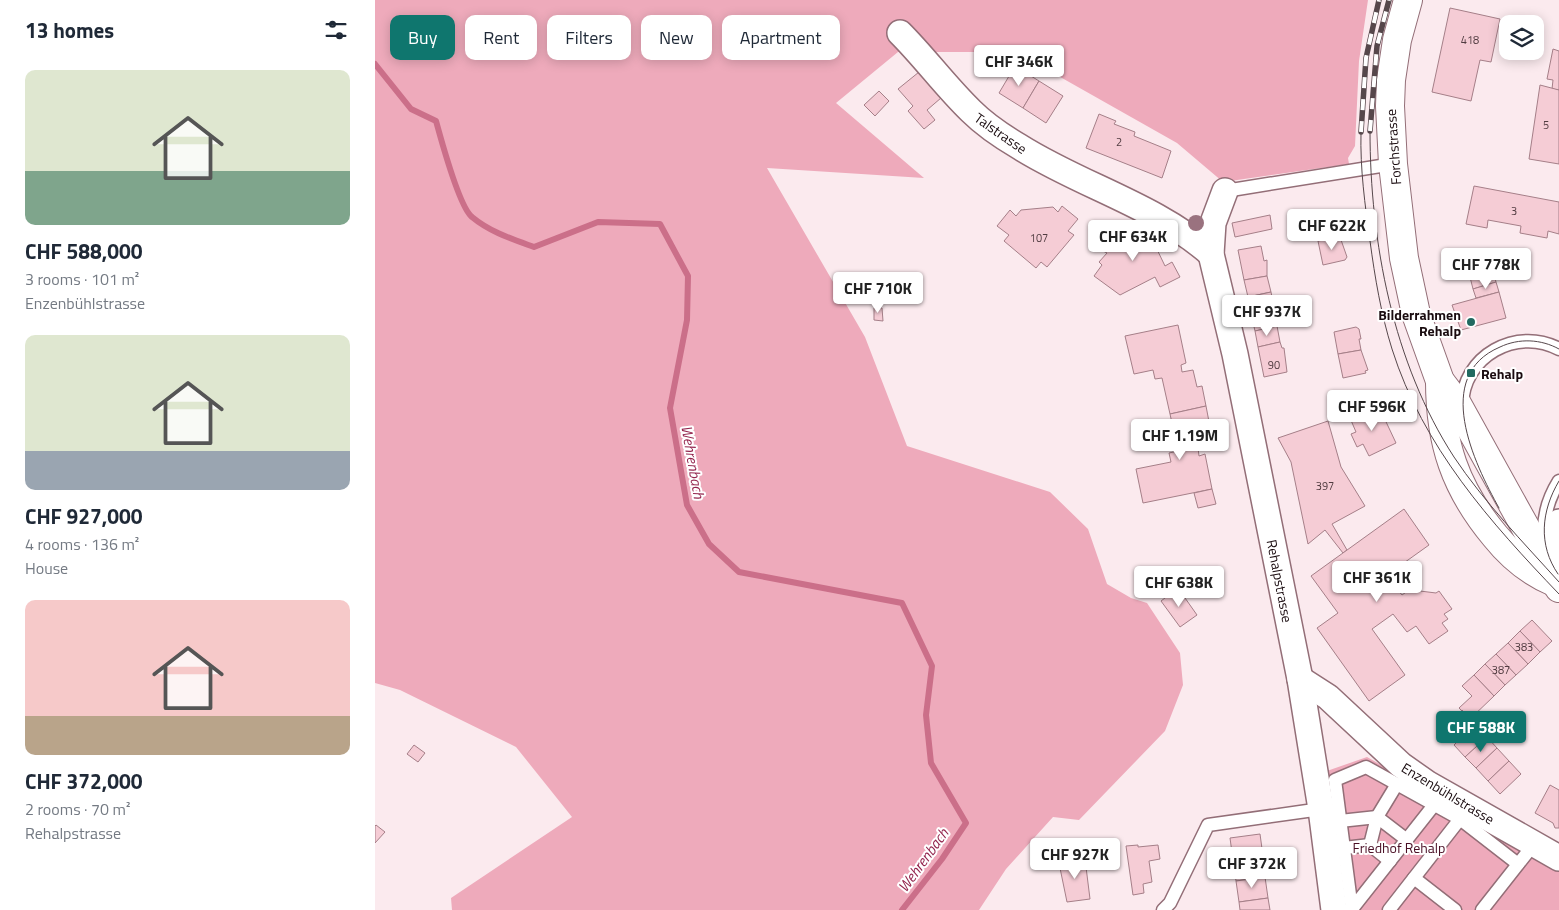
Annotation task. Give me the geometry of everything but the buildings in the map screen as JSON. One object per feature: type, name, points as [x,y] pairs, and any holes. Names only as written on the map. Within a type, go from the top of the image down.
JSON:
[{"type":"main road","name":"Forchstrasse","points":[[1408,0],[1395,54],[1390,106],[1393,164],[1411,291],[1420,326],[1440,381],[1463,415],[1557,585]]},
{"type":"main road","name":"Forchstrasse","points":[[1440,381],[1442,422],[1447,446],[1463,491],[1481,519],[1521,563],[1557,585]]},
{"type":"street","name":"Talstrasse","points":[[900,33],[971,111],[992,128],[1069,175],[1100,188],[1176,227],[1211,254]]},
{"type":"street","name":"Rehalpstrasse","points":[[1225,191],[1213,223],[1211,254],[1235,354],[1300,679],[1331,815],[1346,910]]},
{"type":"street","points":[[1557,585],[1559,522]]},
{"type":"street","name":"Enzenbühlstrasse","points":[[1300,679],[1328,697],[1401,765],[1428,784],[1559,858]]},
{"type":"lane","points":[[1225,191],[1393,164]]},
{"type":"lane","points":[[1491,493],[1470,442],[1463,415],[1463,394],[1469,376],[1477,364],[1492,351],[1508,344],[1526,341],[1547,344],[1559,349]]},
{"type":"lane","points":[[1557,585],[1543,530],[1548,504],[1559,481]]},
{"type":"lane","points":[[1513,531],[1557,585]]},
{"type":"lane","points":[[1346,910],[1344,848],[1331,815],[1335,780],[1366,767],[1460,819],[1518,864]]},
{"type":"lane","points":[[1369,845],[1377,817],[1397,784]]},
{"type":"lane","points":[[1346,910],[1390,861],[1435,805]]},
{"type":"lane","points":[[1163,910],[1170,903],[1208,825],[1331,815],[1377,817],[1407,840]]},
{"type":"lane","points":[[1389,910],[1460,819]]},
{"type":"lane","points":[[1482,910],[1534,844]]},
{"type":"lane","points":[[1344,848],[1369,845],[1390,861]]},
{"type":"lane","points":[[1414,878],[1455,910]]},
{"type":"green space","points":[[375,0],[1368,0],[1359,61],[1355,146],[1348,158],[1349,164],[1223,182],[1177,143],[1016,52],[898,52],[836,103],[924,178],[767,168],[865,337],[907,446],[1050,492],[1088,529],[1107,584],[1131,598],[1147,603],[1180,653],[1183,685],[1165,731],[1079,820],[1053,817],[1006,869],[979,910],[452,910],[451,898],[572,817],[516,747],[400,690],[375,683]]},
{"type":"green space","name":"Friedhof Rehalp","points":[[1367,757],[1559,866],[1559,910],[1343,910],[1324,772]]},
{"type":"waterway","name":"Wehrenbach","points":[[375,64],[411,109],[436,121],[451,172],[467,211],[486,227],[501,235],[534,247],[598,222],[660,224],[688,276],[687,320],[670,408],[687,505],[709,544],[739,572],[902,603],[932,666],[926,715],[931,763],[966,823],[942,859],[902,910]]},
{"type":"tram line","points":[[1370,131],[1371,173],[1380,258],[1389,300],[1415,382],[1433,421],[1466,474],[1504,521],[1559,582]]},
{"type":"tram line","points":[[1361,132],[1363,187],[1376,282],[1388,336],[1405,385],[1440,451],[1461,481],[1508,539],[1559,594]]},
{"type":"tram line","points":[[1499,508],[1470,445],[1463,399],[1468,378],[1479,360],[1507,344],[1530,341],[1545,343],[1559,349]]},
{"type":"tram line","points":[[1558,574],[1547,551],[1544,528],[1548,504],[1559,481]]},
{"type":"railway","points":[[1361,132],[1366,58],[1379,0]]},
{"type":"railway","points":[[1370,131],[1377,46],[1389,0]]},
{"type":"place","name":"Bilderrahmen Rehalp","points":[[1471,322]]},
{"type":"place","name":"Rehalp","points":[[1471,373]]}]
